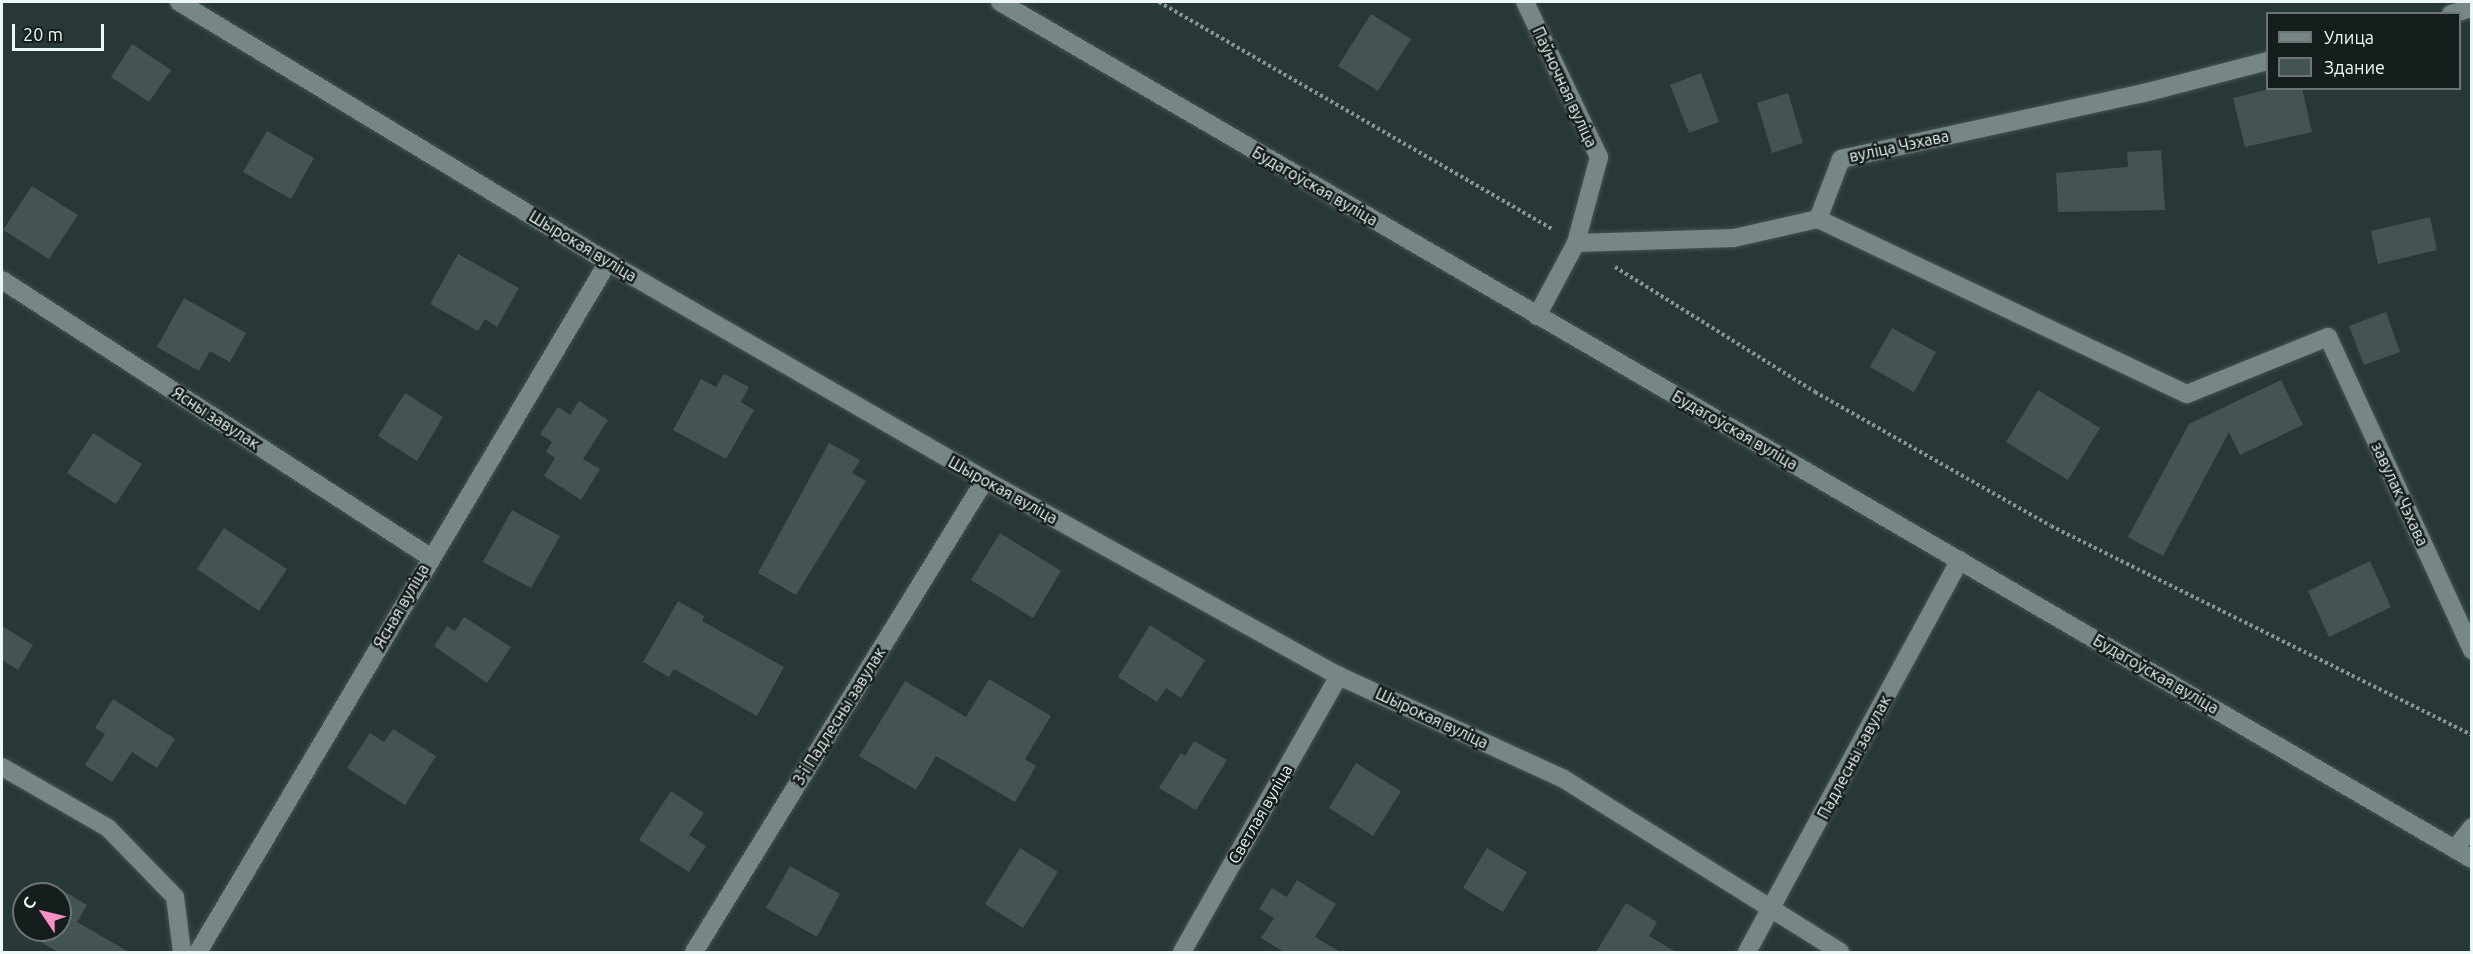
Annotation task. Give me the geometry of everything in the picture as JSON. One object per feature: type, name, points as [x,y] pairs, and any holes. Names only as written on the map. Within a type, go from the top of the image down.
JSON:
[{"type":"street","name":"Шырокая вуліца","points":[[179,2],[608,262],[985,480],[1339,676],[1562,778],[1772,907],[1840,952]]},
{"type":"street","name":"Будагоўская вуліца","points":[[999,2],[2472,859]]},
{"type":"street","name":"Паўночная вуліца","points":[[1525,2],[1599,157],[1576,243]]},
{"type":"street","name":"вуліца Чэхава","points":[[1818,219],[1842,159],[2144,93],[2266,62]]},
{"type":"street","points":[[1538,316],[1576,243],[1734,238],[1818,219]]},
{"type":"street","name":"завулак Чэхава","points":[[1818,219],[2187,394],[2328,337],[2472,650]]},
{"type":"street","name":"Ясная вуліца","points":[[198,952],[430,557],[608,262]]},
{"type":"street","name":"Ясны завулак","points":[[2,279],[430,557]]},
{"type":"street","name":"3-і Падлесны завулак","points":[[694,952],[985,480]]},
{"type":"street","name":"Падлесны завулак","points":[[1747,952],[1960,560]]},
{"type":"street","name":"Светлая вуліца","points":[[1182,952],[1339,676]]},
{"type":"street","points":[[2,767],[108,828],[175,897],[182,952]]},
{"type":"street","points":[[2455,849],[2472,827]]},
{"type":"path","points":[[1159,2],[1576,243],[1815,392],[2051,526],[2472,735]]},
{"type":"building","points":[[1371,14],[1411,39],[1378,91],[1338,66]]},
{"type":"building","points":[[132,44],[171,70],[149,102],[111,77]]},
{"type":"building","points":[[1701,73],[1719,122],[1689,133],[1670,85]]},
{"type":"building","points":[[2267,90],[2302,90],[2312,132],[2245,147],[2233,98]]},
{"type":"building","points":[[1788,93],[1803,143],[1772,153],[1757,103]]},
{"type":"building","points":[[267,131],[314,158],[291,199],[243,172]]},
{"type":"building","points":[[2161,150],[2165,210],[2058,212],[2056,173],[2128,167],[2127,152]]},
{"type":"building","points":[[32,186],[78,215],[49,259],[3,230]]},
{"type":"building","points":[[2430,217],[2437,250],[2378,264],[2371,231]]},
{"type":"building","points":[[458,254],[519,288],[497,327],[485,319],[478,331],[430,304]]},
{"type":"building","points":[[184,298],[246,333],[230,362],[210,351],[199,371],[157,347]]},
{"type":"building","points":[[2386,312],[2400,352],[2364,365],[2349,326]]},
{"type":"building","points":[[1892,328],[1936,352],[1914,392],[1870,367]]},
{"type":"building","points":[[724,374],[749,387],[741,402],[754,410],[726,459],[673,430],[701,379],[716,387]]},
{"type":"building","points":[[2281,380],[2303,425],[2240,455],[2229,432],[2163,556],[2128,537],[2189,424]]},
{"type":"building","points":[[2038,390],[2100,428],[2068,480],[2006,442]]},
{"type":"building","points":[[405,393],[443,417],[417,461],[378,436]]},
{"type":"building","points":[[579,401],[608,420],[583,459],[600,469],[581,500],[544,476],[555,458],[546,452],[552,442],[540,434],[558,407],[570,415]]},
{"type":"building","points":[[93,433],[142,464],[116,504],[67,473]]},
{"type":"building","points":[[829,443],[860,460],[852,473],[866,481],[796,595],[758,573]]},
{"type":"building","points":[[512,510],[560,536],[531,588],[483,562]]},
{"type":"building","points":[[224,528],[287,569],[259,611],[197,569]]},
{"type":"building","points":[[1000,533],[1061,571],[1033,618],[971,580]]},
{"type":"building","points":[[2370,561],[2391,607],[2329,637],[2308,591]]},
{"type":"building","points":[[678,601],[704,616],[702,621],[784,667],[757,716],[674,669],[669,677],[643,662]]},
{"type":"building","points":[[464,617],[511,647],[487,683],[434,646],[447,626],[455,631]]},
{"type":"building","points":[[1150,625],[1205,660],[1181,698],[1166,688],[1157,702],[1118,677]]},
{"type":"building","points":[[2,626],[33,645],[18,670],[2,660]]},
{"type":"building","points":[[989,679],[1051,716],[1025,759],[1036,766],[1015,802],[936,756],[916,790],[859,756],[905,681],[966,717]]},
{"type":"building","points":[[113,699],[175,739],[157,768],[132,752],[112,782],[85,765],[105,734],[95,728]]},
{"type":"building","points":[[393,729],[436,756],[405,805],[347,768],[370,733],[384,742]]},
{"type":"building","points":[[1194,741],[1227,760],[1196,810],[1159,788],[1181,753],[1185,756]]},
{"type":"building","points":[[1356,763],[1401,791],[1373,836],[1329,808]]},
{"type":"building","points":[[671,791],[704,813],[689,835],[706,846],[689,872],[639,840]]},
{"type":"building","points":[[1020,848],[1058,872],[1023,928],[985,904]]},
{"type":"building","points":[[1487,848],[1527,872],[1503,912],[1463,888]]},
{"type":"building","points":[[790,866],[840,894],[817,937],[766,908]]},
{"type":"building","points":[[1297,880],[1336,904],[1315,937],[1340,952],[1284,952],[1261,938],[1274,918],[1259,909],[1272,888],[1287,897]]},
{"type":"building","points":[[72,896],[87,905],[77,922],[129,952],[58,952],[41,942],[72,942]]},
{"type":"building","points":[[1626,903],[1657,922],[1649,936],[1676,952],[1596,952]]}]
